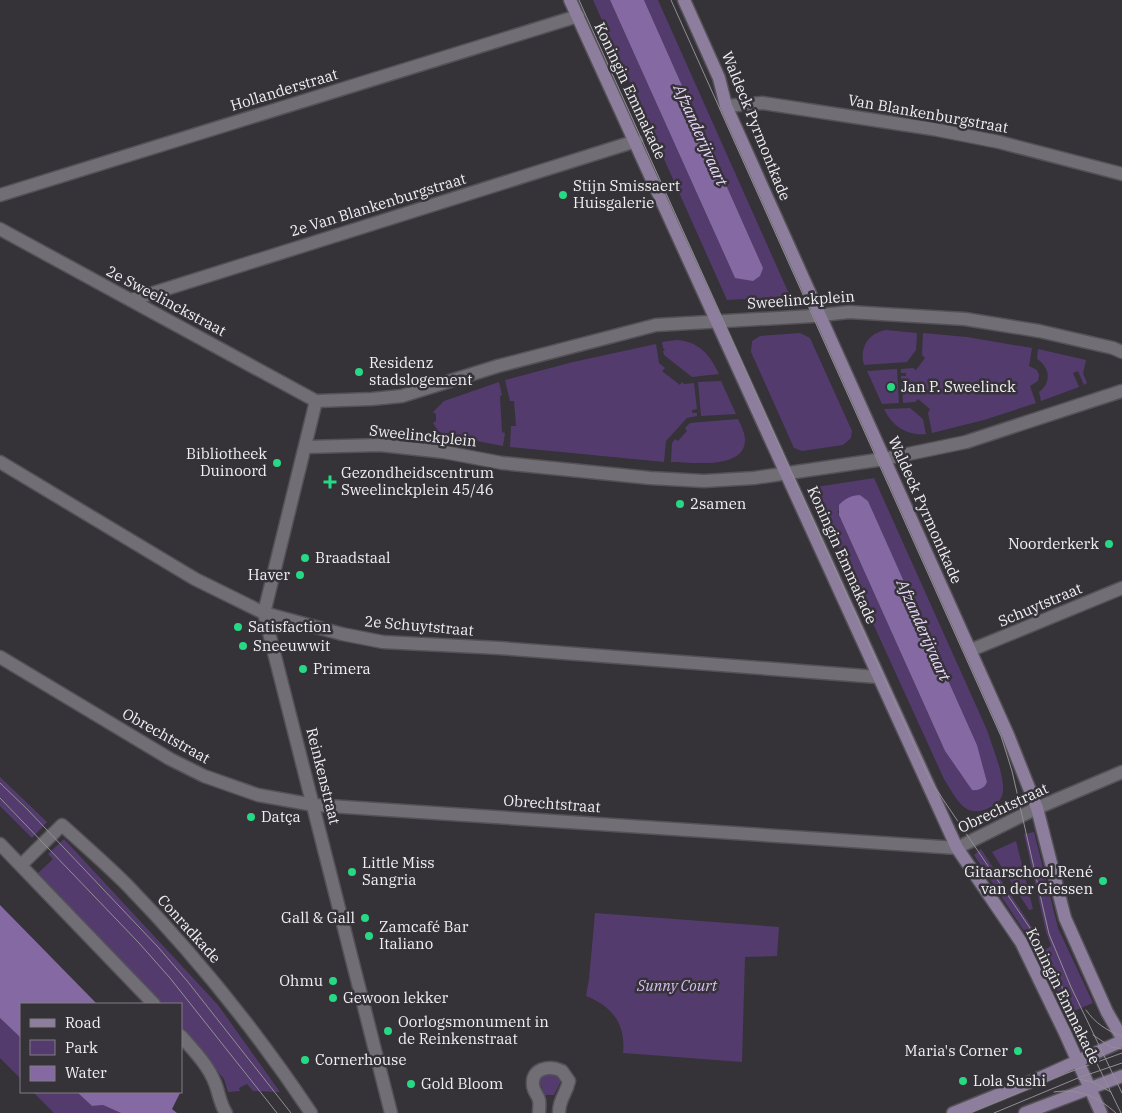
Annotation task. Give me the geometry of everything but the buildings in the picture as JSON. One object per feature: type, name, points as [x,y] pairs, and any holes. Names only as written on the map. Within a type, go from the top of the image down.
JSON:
[{"type":"main road","name":"Koningin Emmakade","points":[[570,0],[636,141],[957,848],[1021,942],[1101,1113]]},
{"type":"main road","name":"Waldeck Pyrmontkade","points":[[684,0],[719,78],[726,106],[1008,735],[1037,808],[1066,918],[1106,1012],[1122,1040]]},
{"type":"main road","points":[[953,1113],[1078,1061],[1122,1040]]},
{"type":"main road","points":[[1025,1113],[1122,1076]]},
{"type":"street","name":"Hollanderstraat","points":[[0,195],[578,16]]},
{"type":"street","name":"Van Blankenburgstraat","points":[[726,106],[762,103],[933,129],[999,142],[1122,174]]},
{"type":"street","name":"2e Van Blankenburgstraat","points":[[131,300],[636,141]]},
{"type":"street","name":"2e Sweelinckstraat","points":[[0,229],[316,401]]},
{"type":"street","name":"Sweelinckplein","points":[[316,401],[402,396],[498,366],[656,325],[849,312],[965,319],[1039,331],[1113,348],[1122,352]]},
{"type":"street","name":"Sweelinckplein","points":[[306,446],[380,445],[444,452],[502,463],[650,478],[704,481],[754,478],[884,459],[966,442],[1122,391]]},
{"type":"street","points":[[306,446],[316,401]]},
{"type":"street","name":"Reinkenstraat","points":[[306,446],[264,613],[391,1113]]},
{"type":"street","name":"2e Schuytstraat","points":[[0,462],[195,579],[264,613],[342,634],[383,642],[509,649],[878,677]]},
{"type":"street","name":"Schuytstraat","points":[[971,650],[1122,588]]},
{"type":"street","name":"Obrechtstraat","points":[[0,657],[154,750],[204,776],[258,795],[314,805],[957,848],[1037,808],[1122,772]]},
{"type":"street","name":"Conradkade","points":[[21,865],[62,826],[126,885],[221,990],[267,1049],[311,1113]]},
{"type":"street","points":[[0,844],[153,1003]]},
{"type":"street","points":[[182,1037],[203,1061],[215,1084],[226,1113]]},
{"type":"street","points":[[539,1113],[539,1100],[533,1085],[534,1076],[541,1069],[550,1067],[562,1071],[569,1082],[567,1091],[559,1102],[559,1113]]},
{"type":"green space","points":[[593,0],[610,0],[735,278],[763,268],[644,0],[658,0],[790,296],[727,300]]},
{"type":"green space","points":[[886,330],[917,333],[916,350],[907,362],[864,365],[863,353],[866,342],[874,334]]},
{"type":"green space","points":[[800,333],[810,338],[852,431],[851,438],[843,445],[802,451],[794,448],[751,352],[752,341],[760,336]]},
{"type":"green space","points":[[923,333],[967,337],[1032,348],[1029,366],[1037,370],[1039,375],[1038,381],[1030,386],[1036,403],[984,420],[932,433],[928,413],[930,409],[918,399],[915,402],[903,403],[901,376],[906,376],[906,373],[901,373],[901,369],[913,368],[916,370],[925,358],[922,355]]},
{"type":"green space","points":[[676,340],[691,343],[703,350],[719,374],[692,377],[664,355],[663,351],[665,350],[662,342]]},
{"type":"green space","points":[[656,344],[659,363],[665,368],[662,371],[680,385],[682,382],[684,384],[694,383],[697,409],[692,410],[692,413],[697,413],[697,416],[687,418],[666,441],[664,462],[510,447],[511,426],[516,426],[514,401],[510,401],[505,380],[573,362]]},
{"type":"green space","points":[[1038,349],[1086,360],[1083,373],[1087,383],[1084,385],[1078,371],[1073,373],[1079,387],[1041,401],[1039,392],[1046,384],[1048,375],[1045,366],[1037,359]]},
{"type":"green space","points":[[897,369],[899,403],[882,404],[867,371]]},
{"type":"green space","points":[[721,381],[736,414],[701,416],[698,382]]},
{"type":"green space","points":[[499,382],[502,395],[500,396],[502,432],[505,433],[503,446],[446,435],[438,431],[433,423],[436,421],[436,414],[433,412],[444,401]]},
{"type":"green space","points":[[910,408],[923,419],[926,434],[913,433],[901,429],[891,420],[884,409]]},
{"type":"green space","points":[[738,419],[745,438],[743,449],[737,456],[716,462],[671,462],[672,443],[675,439],[678,441],[687,431],[685,428],[690,423]]},
{"type":"green space","points":[[874,478],[987,730],[1003,783],[1003,793],[999,801],[993,806],[983,810],[969,810],[958,801],[944,779],[813,492],[816,487]],"holes":[[[860,495],[868,501],[977,745],[987,782],[979,789],[972,790],[945,751],[839,515],[838,511],[848,498]]]},
{"type":"green space","points":[[0,777],[47,822],[32,838],[0,806]]},
{"type":"green space","points":[[1034,832],[1058,928],[1093,1003],[1065,1015],[1032,943],[974,855],[981,849],[1046,949],[1051,946],[1046,932],[1024,834]]},
{"type":"green space","points":[[64,839],[218,1005],[280,1092],[253,1091],[247,1084],[239,1088],[240,1091],[228,1092],[224,1079],[182,1028],[182,1003],[161,1003],[37,874],[53,859],[48,854]]},
{"type":"green space","points":[[1016,841],[1033,909],[1029,910],[992,852]]},
{"type":"green space","name":"Sunny Court","points":[[595,913],[779,927],[777,956],[745,957],[742,1062],[623,1053],[622,1033],[615,1017],[603,1005],[586,996]]},
{"type":"green space","points":[[0,1018],[20,1037],[20,1078],[0,1058]]},
{"type":"green space","points":[[556,1074],[561,1081],[554,1095],[545,1095],[538,1079],[542,1075]]},
{"type":"green space","points":[[34,1093],[78,1093],[92,1106],[103,1105],[121,1113],[54,1113]]},
{"type":"water","name":"Afzanderijvaart","points":[[610,0],[644,0],[763,268],[760,276],[753,281],[735,278]]},
{"type":"water","name":"Afzanderijvaart","points":[[860,495],[868,501],[977,745],[987,782],[981,789],[972,790],[945,751],[839,515],[839,505],[841,503],[846,499]]},
{"type":"water","points":[[0,905],[96,1003],[20,1003],[20,1037],[0,1018]]},
{"type":"water","points":[[78,1093],[180,1093],[172,1109],[177,1113],[121,1113],[103,1105],[92,1106]]},
{"type":"tram line","points":[[579,0],[930,780],[1036,937],[1060,981],[1066,1000],[1121,1113]]},
{"type":"tram line","points":[[671,0],[1001,736],[1012,771],[1049,934],[1071,987],[1122,1093]]},
{"type":"tram line","points":[[0,783],[158,947],[188,982],[291,1113]]},
{"type":"tram line","points":[[0,798],[170,978],[277,1113]]},
{"type":"tram line","points":[[1086,1010],[1102,1026],[1122,1036]]},
{"type":"tram line","points":[[1093,1035],[1111,1047],[1122,1049]]},
{"type":"tram line","points":[[970,1113],[1067,1073],[1122,1053]]},
{"type":"tram line","points":[[994,1113],[1078,1078],[1122,1063]]},
{"type":"tram line","points":[[1079,1079],[1092,1082],[1111,1092]]},
{"type":"tram line","points":[[1054,1092],[1072,1091],[1088,1095],[1102,1102],[1116,1113]]},
{"type":"place","name":"Stijn Smissaert Huisgalerie","points":[[563,195]]},
{"type":"place","name":"Residenz stadslogement","points":[[359,372]]},
{"type":"place","name":"Jan P. Sweelinck","points":[[891,387]]},
{"type":"place","name":"Bibliotheek Duinoord","points":[[277,463]]},
{"type":"place","name":"Gezondheidscentrum Sweelinckplein 45/46","points":[[330,482]]},
{"type":"place","name":"2samen","points":[[680,504]]},
{"type":"place","name":"Noorderkerk","points":[[1109,544]]},
{"type":"place","name":"Braadstaal","points":[[305,558]]},
{"type":"place","name":"Haver","points":[[300,575]]},
{"type":"place","name":"Satisfaction","points":[[238,627]]},
{"type":"place","name":"Sneeuwwit","points":[[243,646]]},
{"type":"place","name":"Primera","points":[[303,669]]},
{"type":"place","name":"Datça","points":[[251,817]]},
{"type":"place","name":"Little Miss Sangria","points":[[352,872]]},
{"type":"place","name":"Gitaarschool René van der Giessen","points":[[1103,881]]},
{"type":"place","name":"Gall & Gall","points":[[365,918]]},
{"type":"place","name":"Zamcafé Bar Italiano","points":[[369,936]]},
{"type":"place","name":"Ohmu","points":[[333,981]]},
{"type":"place","name":"Gewoon lekker","points":[[333,998]]},
{"type":"place","name":"Oorlogsmonument in de Reinkenstraat","points":[[388,1031]]},
{"type":"place","name":"Maria's Corner","points":[[1018,1051]]},
{"type":"place","name":"Cornerhouse","points":[[305,1060]]},
{"type":"place","name":"Lola Sushi","points":[[963,1081]]},
{"type":"place","name":"Gold Bloom","points":[[411,1084]]}]
